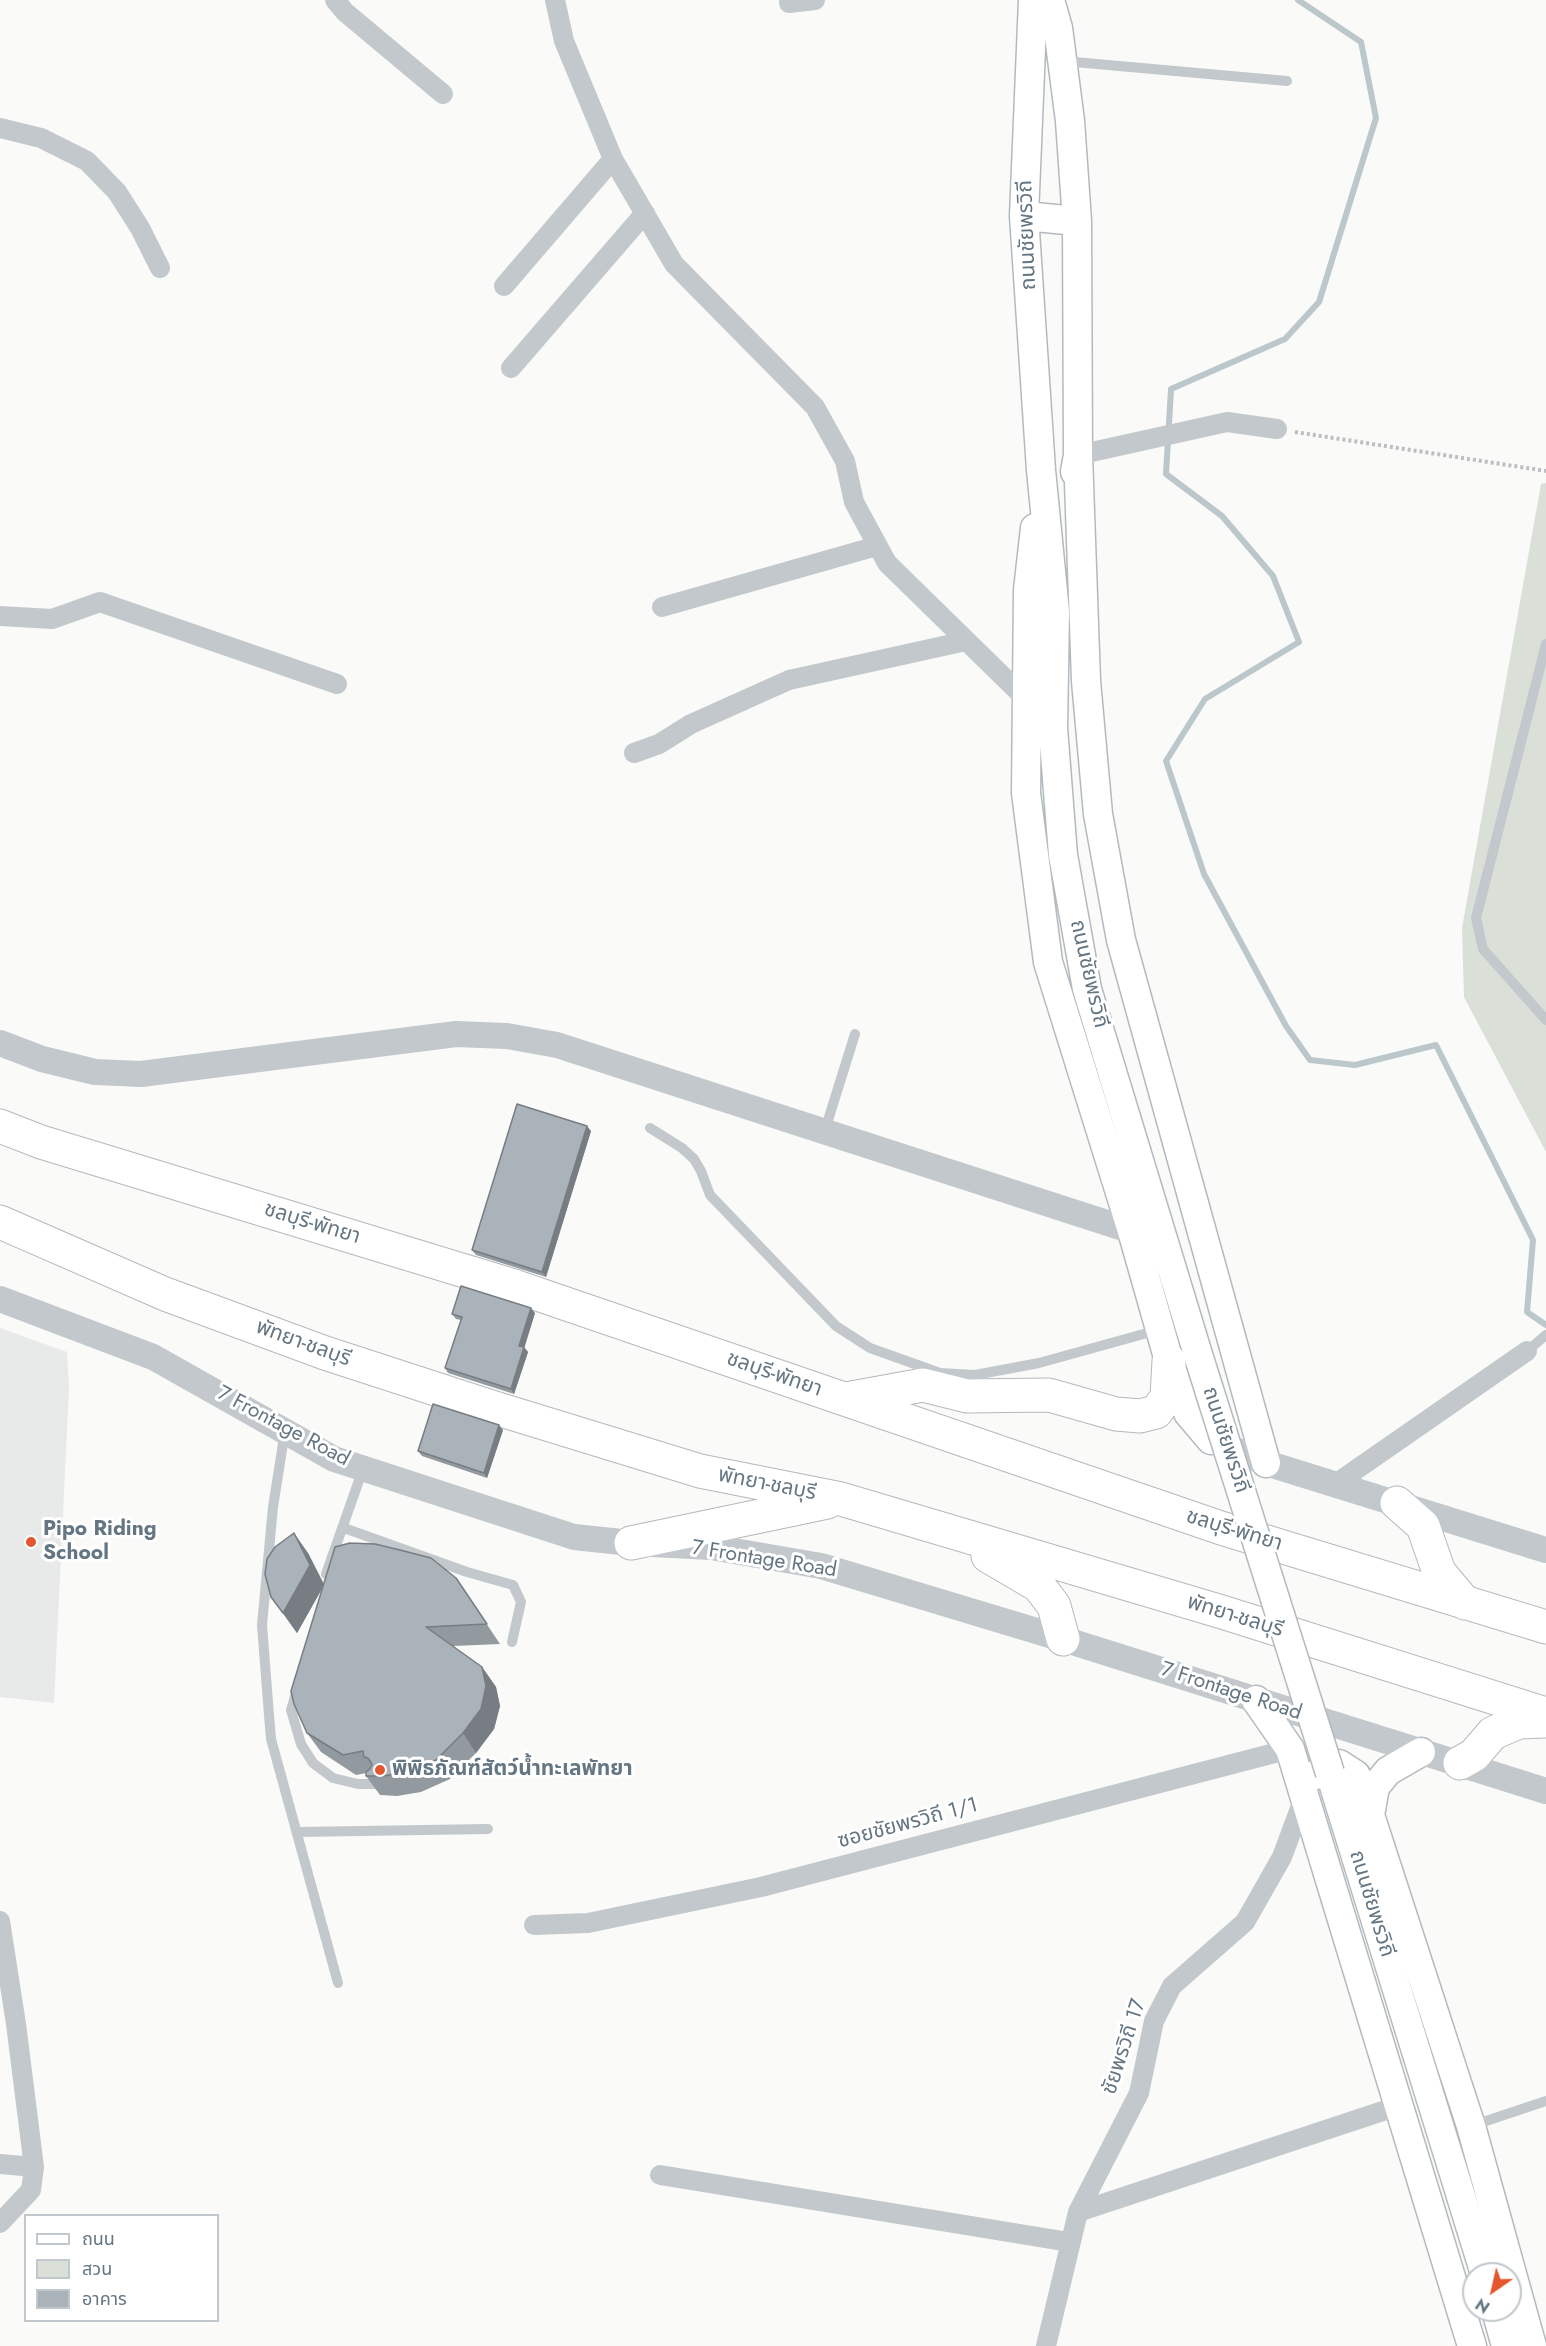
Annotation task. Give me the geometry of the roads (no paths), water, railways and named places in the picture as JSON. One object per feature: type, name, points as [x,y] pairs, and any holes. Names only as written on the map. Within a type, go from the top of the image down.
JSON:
[{"type":"highway","name":"ชลบุรี-พัทยา","points":[[0,1126],[41,1142],[514,1286],[1221,1528],[1546,1627]]},
{"type":"highway","name":"พัทยา-ชลบุรี","points":[[0,1222],[165,1294],[325,1353],[484,1405],[700,1471],[841,1499],[1222,1612],[1546,1714]]},
{"type":"highway","points":[[843,1399],[923,1385],[968,1396],[1049,1395],[1116,1414],[1140,1416],[1156,1412],[1167,1397],[1185,1361]]},
{"type":"highway","points":[[631,1544],[841,1499]]},
{"type":"highway","points":[[1397,1503],[1423,1526],[1439,1572],[1465,1603]]},
{"type":"highway","points":[[947,1532],[1039,1586],[1054,1606],[1063,1639]]},
{"type":"highway","points":[[1460,1763],[1474,1755],[1493,1733],[1519,1722],[1546,1721]]},
{"type":"main road","name":"ถนนชัยพรวิถี","points":[[1033,0],[1024,216],[1041,471],[1054,590],[1053,728],[1063,855],[1088,989],[1185,1361],[1330,1773],[1481,2262]]},
{"type":"main road","name":"ถนนชัยพรวิถี","points":[[1050,0],[1058,28],[1063,61],[1077,221],[1078,456],[1086,681],[1097,803],[1121,940],[1266,1463]]},
{"type":"main road","points":[[1024,216],[1077,221]]},
{"type":"main road","name":"ถนนชัยพรวิถี","points":[[1054,590],[1078,456]]},
{"type":"main road","name":"ถนนชัยพรวิถี","points":[[1041,471],[1028,590],[1026,793],[1048,962],[1161,1329],[1185,1361],[1188,1413],[1210,1440]]},
{"type":"main road","name":"ถนนชัยพรวิถี","points":[[1256,1700],[1290,1749],[1472,2346]]},
{"type":"main road","name":"ถนนชัยพรวิถี","points":[[1421,1752],[1388,1771],[1375,1787],[1370,1815],[1471,2126],[1532,2346]]},
{"type":"main road","points":[[1305,1795],[1311,1781],[1321,1770],[1339,1764],[1356,1775],[1370,1815]]},
{"type":"main road","points":[[1499,2322],[1506,2346]]},
{"type":"street","points":[[335,0],[345,12],[443,94]]},
{"type":"street","points":[[555,0],[564,41],[613,159],[674,264],[815,407],[844,460],[854,502],[887,563],[1026,699]]},
{"type":"street","points":[[789,3],[815,0]]},
{"type":"street","points":[[0,128],[41,138],[87,161],[117,192],[140,228],[160,268]]},
{"type":"street","points":[[504,286],[613,159]]},
{"type":"street","points":[[511,369],[645,213]]},
{"type":"street","points":[[1078,456],[1227,422],[1277,429]]},
{"type":"street","points":[[662,607],[877,546]]},
{"type":"street","points":[[0,616],[52,619],[100,602],[337,684]]},
{"type":"street","points":[[634,753],[659,744],[691,724],[789,680],[966,641]]},
{"type":"street","points":[[0,1043],[42,1059],[96,1072],[141,1074],[456,1034],[507,1035],[557,1045],[1132,1231]]},
{"type":"street","name":"7 Frontage Road","points":[[0,1299],[153,1357],[334,1459],[573,1537],[631,1544],[711,1547],[821,1566],[1063,1639],[1546,1791]]},
{"type":"street","points":[[1334,1485],[1527,1351]]},
{"type":"street","points":[[1210,1440],[1266,1463],[1546,1550]]},
{"type":"street","name":"ซอยชัยพรวิถี 1/1","points":[[534,1925],[588,1923],[761,1887],[1290,1749]]},
{"type":"street","name":"ชัยพรวิถี 17","points":[[1046,2346],[1078,2212],[1139,2093],[1154,2021],[1172,1986],[1245,1922],[1282,1857],[1305,1795]]},
{"type":"street","points":[[0,1921],[8,2024],[34,2167],[31,2190],[0,2223]]},
{"type":"street","points":[[1078,2212],[1398,2106]]},
{"type":"street","points":[[0,2164],[34,2167]]},
{"type":"street","points":[[660,2175],[1069,2242]]},
{"type":"lane","points":[[1063,61],[1287,81]]},
{"type":"lane","points":[[1546,644],[1476,918],[1483,949],[1546,1020]]},
{"type":"lane","points":[[825,1130],[855,1034]]},
{"type":"lane","points":[[650,1128],[682,1148],[694,1159],[710,1195],[836,1326],[870,1348],[940,1373],[975,1375],[1039,1363],[1161,1329]]},
{"type":"lane","points":[[1527,1351],[1546,1335]]},
{"type":"lane","points":[[285,1431],[273,1507],[262,1625],[271,1739],[338,1983]]},
{"type":"lane","points":[[326,1574],[363,1469]]},
{"type":"lane","points":[[344,1527],[467,1572],[513,1585],[521,1602],[512,1642]]},
{"type":"lane","points":[[300,1679],[291,1710],[301,1744],[313,1763],[333,1778],[358,1784],[378,1784]]},
{"type":"lane","points":[[269,1715],[291,1710]]},
{"type":"lane","points":[[297,1832],[488,1829]]},
{"type":"lane","points":[[1471,2126],[1546,2100]]},
{"type":"waterway","points":[[1298,0],[1361,42],[1376,118],[1319,302],[1285,339],[1171,389],[1166,474],[1222,516],[1273,576],[1299,642],[1205,699],[1166,761],[1204,874],[1286,1026],[1310,1060],[1355,1065],[1436,1045],[1533,1240],[1527,1312],[1546,1325]]},
{"type":"place","name":"Pipo Riding School","points":[[31,1542]]},
{"type":"place","name":"พิพิธภัณฑ์สัตว์น้ำทะเลพัทยา","points":[[380,1770]]}]
